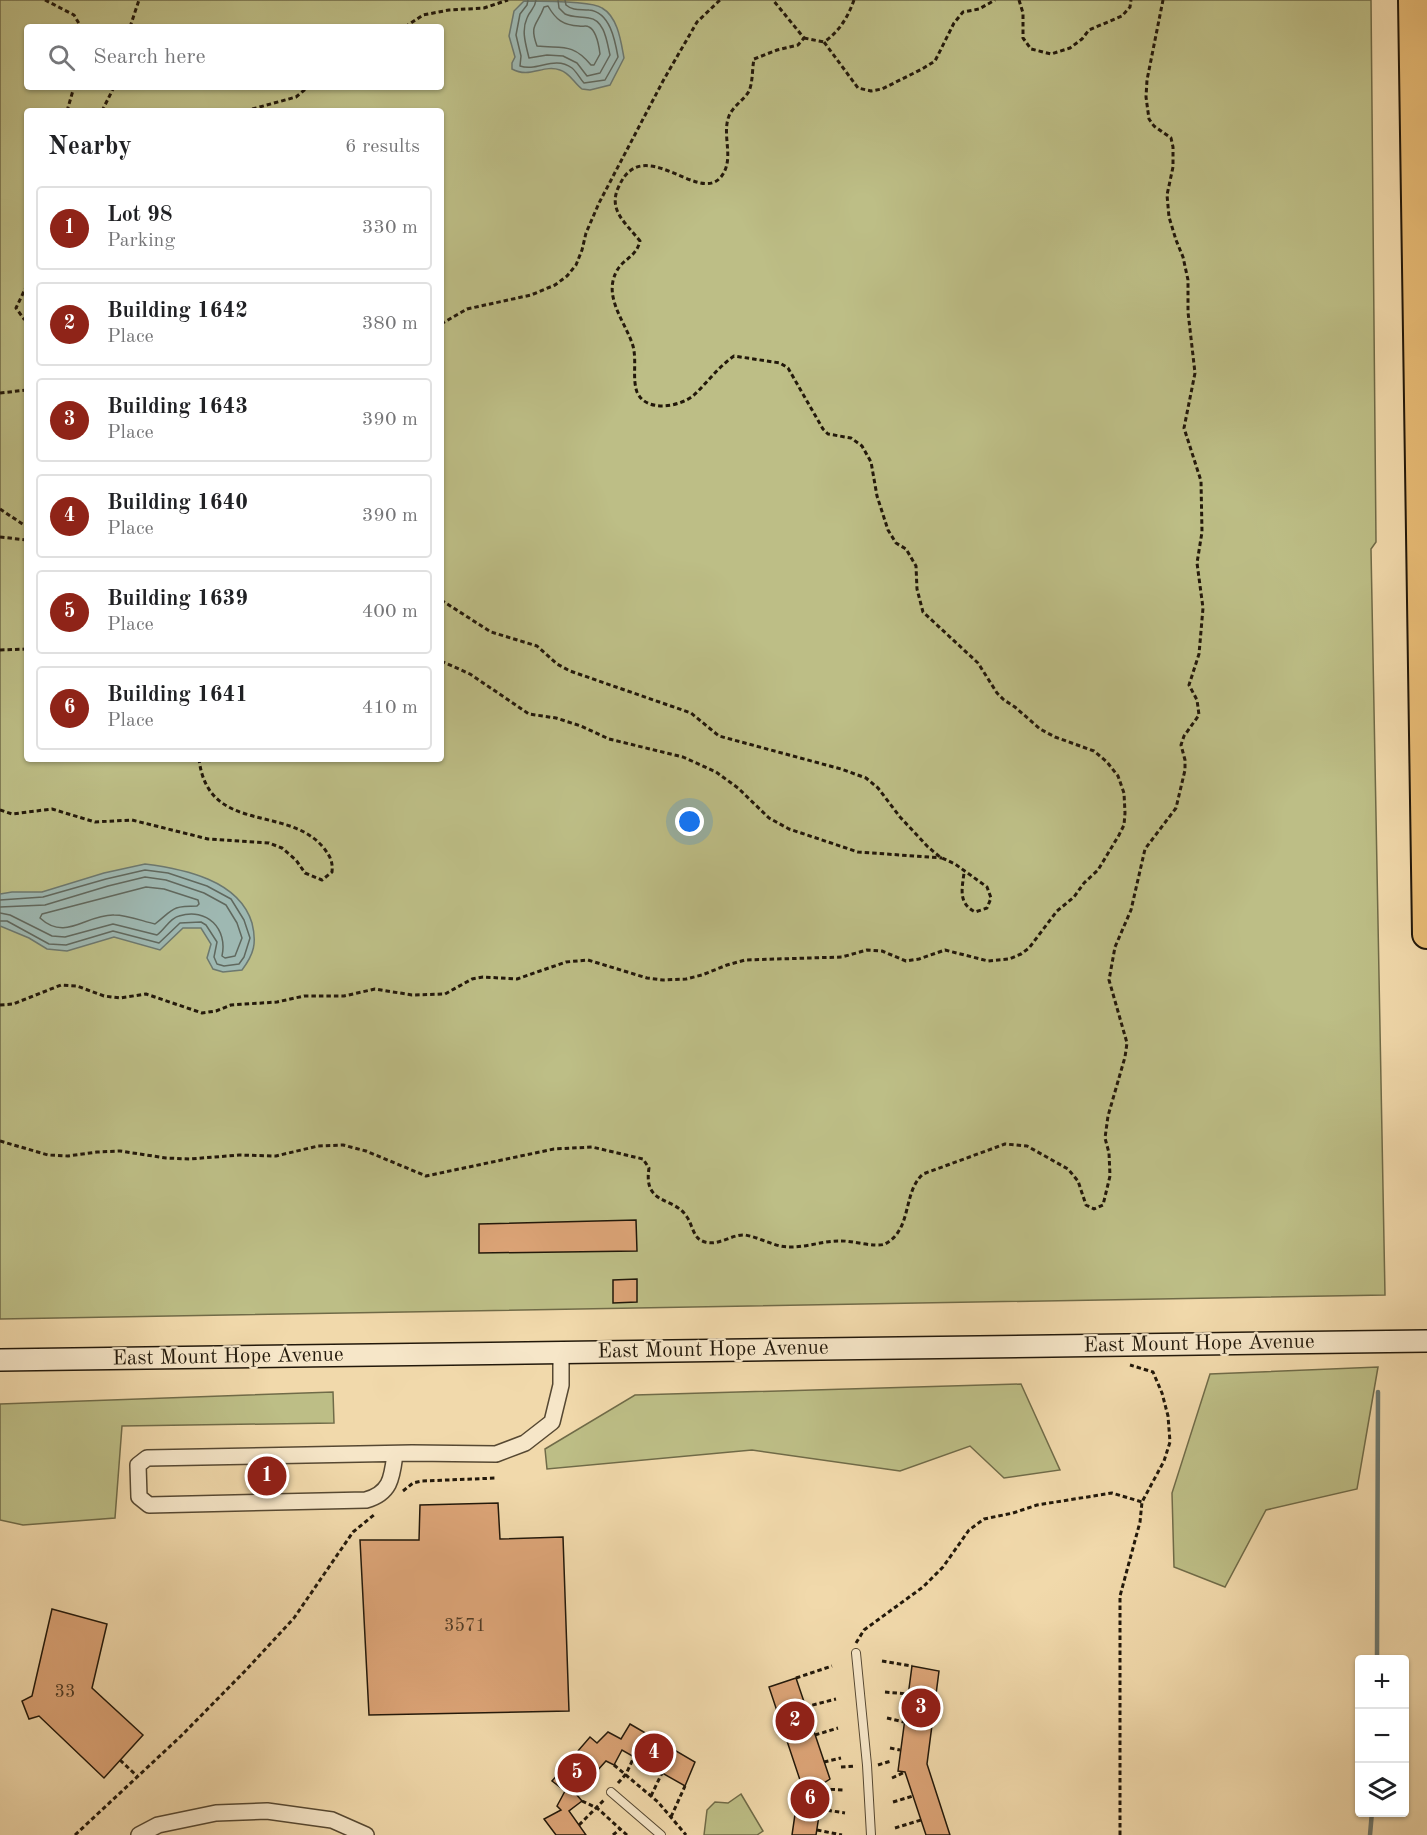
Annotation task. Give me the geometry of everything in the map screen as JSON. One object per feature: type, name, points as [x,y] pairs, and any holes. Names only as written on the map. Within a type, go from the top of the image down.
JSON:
[{"type":"highway","points":[[1413,0],[1427,934]]},
{"type":"street","name":"East Mount Hope Avenue","points":[[0,1360],[1427,1341]]},
{"type":"street","points":[[395,1454],[393,1472],[387,1488],[378,1497],[366,1500],[149,1505],[139,1497],[138,1465],[147,1458],[395,1454],[496,1454],[525,1443],[552,1422],[561,1385],[561,1352]]},
{"type":"street","points":[[139,1835],[158,1825],[216,1813],[267,1811],[332,1820],[366,1835]]},
{"type":"lane","points":[[856,1653],[871,1835]]},
{"type":"lane","points":[[611,1792],[661,1835]]},
{"type":"path","points":[[45,0],[74,15],[79,24]]},
{"type":"path","points":[[131,24],[139,0]]},
{"type":"path","points":[[410,24],[423,15],[449,10],[484,8],[508,0]]},
{"type":"path","points":[[444,322],[467,309],[531,295],[555,285],[567,276],[576,265],[599,203],[663,81],[697,22],[720,0]]},
{"type":"path","points":[[773,0],[804,38],[824,42],[858,88],[871,91],[882,89],[934,61],[954,23],[963,12],[979,9],[995,0]]},
{"type":"path","points":[[824,42],[834,36],[849,15],[854,0]]},
{"type":"path","points":[[1019,0],[1023,14],[1023,38],[1031,49],[1051,54],[1070,48],[1089,30],[1122,16],[1130,7],[1131,0]]},
{"type":"path","points":[[0,1141],[48,1155],[68,1156],[120,1151],[166,1158],[276,1156],[318,1146],[343,1145],[366,1151],[426,1176],[554,1149],[592,1147],[644,1159],[649,1168],[647,1179],[652,1192],[661,1201],[676,1206],[687,1216],[697,1238],[706,1242],[721,1241],[743,1235],[781,1246],[800,1247],[840,1240],[881,1245],[892,1239],[904,1224],[915,1181],[923,1174],[1005,1144],[1027,1146],[1059,1163],[1078,1180],[1086,1205],[1094,1209],[1102,1205],[1110,1176],[1109,1153],[1105,1138],[1108,1116],[1127,1043],[1109,980],[1115,947],[1131,910],[1145,849],[1176,808],[1185,770],[1181,745],[1184,736],[1199,715],[1197,700],[1189,686],[1199,654],[1203,608],[1197,562],[1202,532],[1200,481],[1184,428],[1195,373],[1188,312],[1188,280],[1183,257],[1169,217],[1167,195],[1174,155],[1171,138],[1154,126],[1149,119],[1146,97],[1147,80],[1164,6],[1163,0]]},
{"type":"path","points":[[0,1005],[13,1004],[61,985],[77,986],[98,994],[120,998],[146,994],[202,1013],[231,1005],[277,1002],[304,996],[344,996],[375,989],[431,996],[444,994],[483,977],[517,980],[566,962],[588,960],[647,978],[663,980],[686,979],[745,960],[842,957],[867,950],[882,951],[906,961],[945,950],[988,961],[1009,959],[1029,948],[1057,910],[1074,897],[1084,883],[1098,870],[1124,825],[1124,793],[1118,776],[1094,751],[1040,729],[1004,700],[978,663],[923,612],[919,601],[916,566],[906,549],[896,543],[888,530],[877,496],[871,462],[862,446],[852,438],[828,434],[823,429],[788,368],[780,363],[734,356],[723,363],[693,396],[669,405],[649,404],[640,397],[636,389],[635,353],[615,301],[612,284],[616,269],[622,261],[638,250],[639,241],[614,204],[620,183],[629,171],[646,165],[704,183],[712,183],[720,178],[727,165],[729,115],[749,91],[754,59],[798,45],[804,38]]},
{"type":"path","points":[[68,108],[73,90]]},
{"type":"path","points":[[104,108],[112,90]]},
{"type":"path","points":[[256,108],[296,97],[304,90]]},
{"type":"path","points":[[24,291],[16,308],[24,319]]},
{"type":"path","points":[[0,393],[24,390]]},
{"type":"path","points":[[0,509],[24,525]]},
{"type":"path","points":[[0,537],[24,540]]},
{"type":"path","points":[[444,602],[491,632],[537,646],[557,664],[570,671],[691,713],[719,736],[866,778],[878,788],[900,817],[942,858],[955,864],[987,888],[991,898],[987,908],[975,912],[967,908],[961,894],[964,873]]},
{"type":"path","points":[[0,650],[24,649]]},
{"type":"path","points":[[444,662],[470,674],[529,714],[556,718],[609,739],[683,757],[716,772],[738,788],[769,818],[789,829],[858,852],[942,858]]},
{"type":"path","points":[[0,810],[12,814],[52,809],[95,822],[132,820],[208,839],[268,843],[282,848],[296,860],[305,873],[322,880],[332,872],[331,858],[314,838],[290,827],[239,813],[223,805],[211,792],[200,762]]},
{"type":"path","points":[[1120,1835],[1119,1596],[1140,1522],[1142,1502],[1160,1469],[1170,1442],[1168,1416],[1153,1372],[1129,1364]]},
{"type":"path","points":[[398,1496],[413,1483],[422,1480],[497,1478]]},
{"type":"path","points":[[856,1653],[855,1645],[864,1630],[923,1587],[943,1567],[969,1530],[984,1519],[1013,1514],[1037,1505],[1112,1493],[1142,1502]]},
{"type":"path","points":[[75,1835],[181,1736],[246,1670],[294,1618],[353,1532],[381,1510]]},
{"type":"path","points":[[882,1661],[912,1666]]},
{"type":"path","points":[[796,1678],[832,1666]]},
{"type":"path","points":[[885,1692],[908,1694]]},
{"type":"path","points":[[806,1707],[836,1699]]},
{"type":"path","points":[[887,1718],[904,1722]]},
{"type":"path","points":[[815,1735],[838,1728]]},
{"type":"path","points":[[890,1748],[900,1750]]},
{"type":"path","points":[[824,1762],[841,1758]]},
{"type":"path","points":[[120,1760],[138,1776]]},
{"type":"path","points":[[614,1765],[651,1796],[686,1835]]},
{"type":"path","points":[[892,1778],[905,1772]]},
{"type":"path","points":[[651,1796],[662,1773]]},
{"type":"path","points":[[670,1817],[685,1786]]},
{"type":"path","points":[[823,1789],[843,1791]]},
{"type":"path","points":[[893,1802],[913,1796]]},
{"type":"path","points":[[582,1801],[597,1808],[627,1835]]},
{"type":"path","points":[[820,1809],[845,1813]]},
{"type":"path","points":[[895,1828],[921,1820]]},
{"type":"path","points":[[613,1835],[620,1829]]},
{"type":"path","points":[[817,1830],[843,1835]]},
{"type":"green space","points":[[0,0],[1371,0],[1376,542],[1371,549],[1385,1295],[0,1319]]},
{"type":"green space","points":[[1378,1367],[1357,1489],[1266,1510],[1225,1587],[1174,1567],[1172,1493],[1210,1374]]},
{"type":"green space","points":[[1021,1384],[1060,1470],[1004,1478],[970,1446],[900,1471],[752,1450],[547,1469],[545,1449],[635,1395]]},
{"type":"green space","points":[[333,1392],[334,1423],[122,1426],[115,1518],[23,1525],[0,1520],[0,1404]]},
{"type":"green space","points":[[741,1794],[763,1831],[757,1835],[704,1835],[707,1810],[715,1802],[728,1803]]},
{"type":"water","points":[[524,1],[588,4],[607,12],[618,30],[624,58],[610,85],[590,90],[582,89],[567,73],[560,70],[548,69],[525,73],[512,69],[515,57],[509,36],[514,11]]},
{"type":"water","points":[[145,864],[176,869],[208,879],[235,896],[245,908],[252,923],[254,937],[252,953],[242,970],[223,972],[213,969],[207,958],[211,944],[201,928],[183,928],[160,950],[114,937],[67,951],[47,949],[29,938],[0,926],[0,894],[42,892],[104,873]]},
{"type":"building","points":[[636,1220],[637,1251],[479,1253],[479,1224]]},
{"type":"building","points":[[637,1279],[637,1302],[613,1303],[613,1280]]},
{"type":"building","points":[[498,1503],[500,1539],[563,1537],[569,1711],[369,1715],[360,1540],[419,1540],[420,1505]]},
{"type":"building","points":[[52,1609],[107,1624],[92,1688],[143,1735],[104,1778],[39,1716],[29,1719],[22,1701],[32,1696]]},
{"type":"building","points":[[912,1666],[939,1671],[927,1764],[950,1835],[926,1835],[905,1772],[898,1771]]},
{"type":"building","points":[[796,1678],[830,1779],[824,1783],[816,1835],[792,1835],[800,1780],[769,1687]]},
{"type":"building","points":[[630,1724],[695,1762],[685,1786],[622,1750],[614,1765],[606,1761],[576,1794],[582,1801],[569,1811],[586,1835],[556,1835],[544,1819],[561,1810],[557,1806],[565,1791],[552,1781],[590,1737],[597,1743],[608,1732],[621,1739]]},
{"type":"waterway","points":[[1377,1655],[1378,1392]]},
{"type":"waterway","points":[[1370,1835],[1372,1817]]},
{"type":"place","name":"Lot 98","points":[[267,1476]]},
{"type":"place","name":"Building 1643","points":[[921,1708]]},
{"type":"place","name":"Building 1642","points":[[795,1721]]},
{"type":"place","name":"Building 1640","points":[[654,1753]]},
{"type":"place","name":"Building 1639","points":[[577,1773]]},
{"type":"place","name":"Building 1641","points":[[810,1799]]}]
